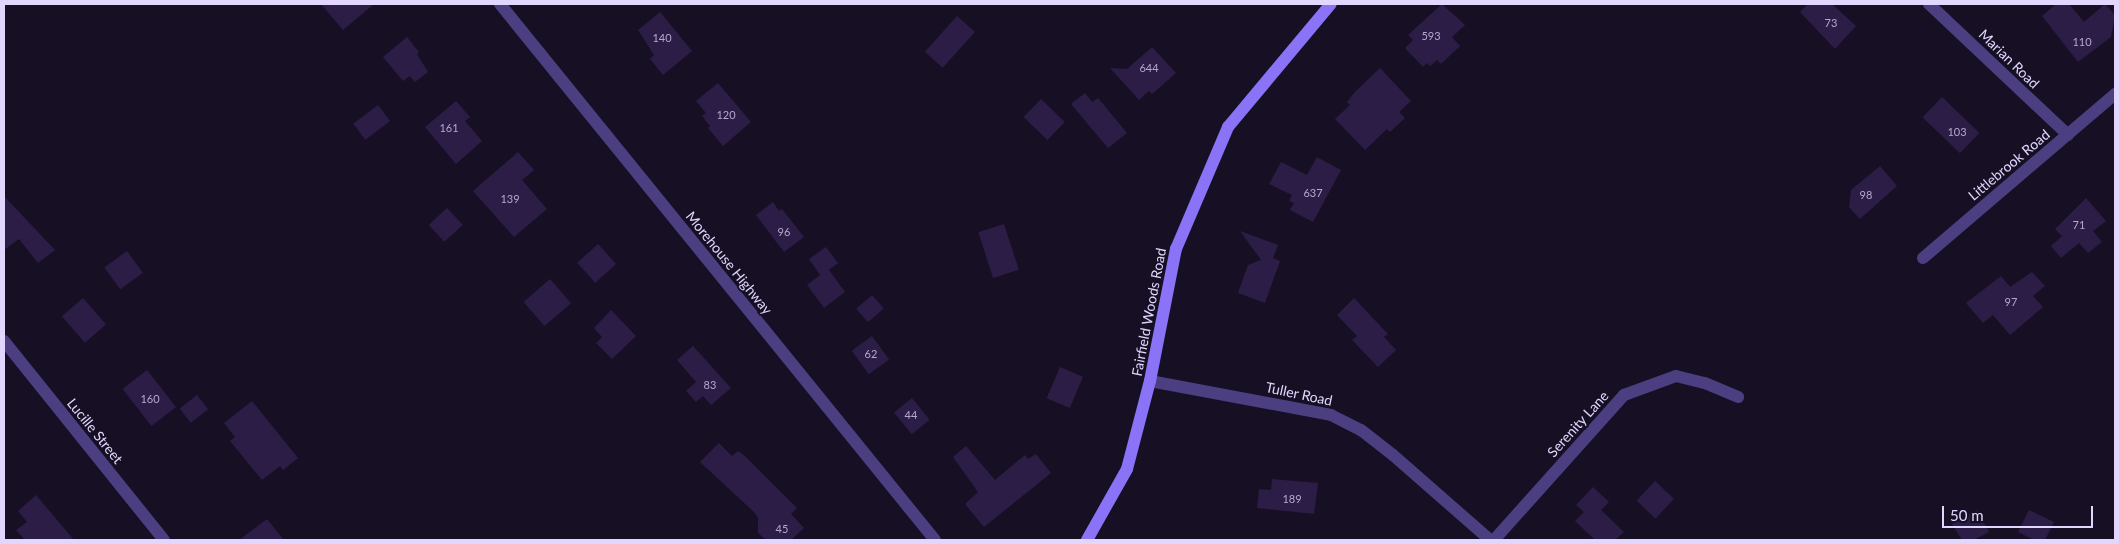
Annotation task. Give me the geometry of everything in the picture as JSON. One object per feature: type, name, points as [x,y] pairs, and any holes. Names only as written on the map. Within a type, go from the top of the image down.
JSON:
[{"type":"main road","name":"Fairfield Woods Road","points":[[1087,540],[1127,469],[1150,381],[1176,249],[1228,127],[1324,7]]},
{"type":"street","name":"Morehouse Highway","points":[[500,4],[935,540]]},
{"type":"street","name":"Marian Road","points":[[1929,4],[2068,135]]},
{"type":"street","name":"Littlebrook Road","points":[[1923,258],[2115,94]]},
{"type":"street","name":"Lucille Street","points":[[4,341],[164,540]]},
{"type":"street","name":"Serenity Lane","points":[[1494,540],[1624,395],[1676,376],[1705,383],[1738,397]]},
{"type":"street","name":"Tuller Road","points":[[1150,381],[1331,415],[1361,430],[1393,455],[1490,540]]},
{"type":"building","points":[[321,4],[374,4],[343,30]]},
{"type":"building","points":[[1442,4],[1465,25],[1452,37],[1460,46],[1441,64],[1437,60],[1430,66],[1427,63],[1423,67],[1405,48],[1413,40],[1408,35]]},
{"type":"building","points":[[1808,4],[1832,4],[1856,26],[1835,49],[1800,12]]},
{"type":"building","points":[[2056,4],[2069,4],[2084,22],[2105,4],[2115,15],[2111,37],[2078,62],[2042,16]]},
{"type":"building","points":[[660,12],[692,51],[663,75],[650,59],[654,55],[638,30]]},
{"type":"building","points":[[957,16],[975,32],[943,68],[925,52]]},
{"type":"building","points":[[407,37],[419,52],[417,54],[428,72],[415,82],[410,76],[403,81],[383,57]]},
{"type":"building","points":[[1152,47],[1176,73],[1152,94],[1149,91],[1139,100],[1110,68],[1127,69]]},
{"type":"building","points":[[1380,68],[1411,101],[1399,112],[1405,118],[1390,132],[1387,129],[1365,150],[1335,119],[1350,105],[1347,102],[1355,92]]},
{"type":"building","points":[[718,83],[751,122],[723,146],[708,128],[710,126],[702,116],[706,113],[696,101]]},
{"type":"building","points":[[1085,93],[1092,102],[1098,98],[1127,133],[1108,148],[1071,104]]},
{"type":"building","points":[[1942,97],[1979,133],[1960,153],[1923,117]]},
{"type":"building","points":[[1041,99],[1065,122],[1047,140],[1024,117]]},
{"type":"building","points":[[456,101],[470,117],[465,121],[482,141],[456,164],[425,127]]},
{"type":"building","points":[[378,105],[390,121],[365,140],[353,124]]},
{"type":"building","points":[[518,152],[534,170],[522,180],[547,209],[514,237],[473,191]]},
{"type":"building","points":[[1317,157],[1341,170],[1313,222],[1290,210],[1294,203],[1289,201],[1292,195],[1269,184],[1281,162],[1307,175]]},
{"type":"building","points":[[1880,166],[1897,186],[1860,219],[1849,207],[1851,190]]},
{"type":"building","points":[[4,196],[55,250],[38,263],[19,239],[4,250]]},
{"type":"building","points":[[2086,198],[2106,221],[2093,231],[2102,242],[2088,253],[2079,243],[2061,258],[2051,246],[2062,236],[2055,229]]},
{"type":"building","points":[[773,202],[779,211],[782,209],[804,237],[784,252],[756,215]]},
{"type":"building","points":[[447,208],[463,225],[444,242],[429,225]]},
{"type":"building","points":[[1004,224],[1019,270],[993,278],[978,232]]},
{"type":"building","points":[[1240,231],[1278,245],[1273,258],[1280,261],[1265,303],[1238,293],[1248,265],[1261,260]]},
{"type":"building","points":[[598,244],[616,264],[595,283],[577,263]]},
{"type":"building","points":[[826,247],[838,263],[829,270],[845,292],[824,308],[807,285],[820,275],[809,259]]},
{"type":"building","points":[[127,251],[143,273],[120,289],[104,267]]},
{"type":"building","points":[[2032,272],[2045,286],[2033,296],[2043,307],[2010,335],[1993,315],[1983,323],[1966,303],[2001,276],[2010,287]]},
{"type":"building","points":[[550,279],[571,303],[545,326],[524,302]]},
{"type":"building","points":[[872,295],[884,309],[868,322],[856,309]]},
{"type":"building","points":[[83,298],[106,324],[85,343],[62,316]]},
{"type":"building","points":[[1354,298],[1388,334],[1384,337],[1396,350],[1378,367],[1352,340],[1357,336],[1337,315]]},
{"type":"building","points":[[611,310],[636,336],[612,359],[596,343],[602,337],[594,328]]},
{"type":"building","points":[[872,336],[889,359],[869,374],[852,351]]},
{"type":"building","points":[[693,346],[731,388],[711,405],[703,396],[696,402],[686,391],[696,382],[677,360]]},
{"type":"building","points":[[1060,367],[1083,377],[1070,408],[1047,398]]},
{"type":"building","points":[[147,370],[176,407],[152,426],[123,389]]},
{"type":"building","points":[[197,395],[208,409],[191,423],[180,409]]},
{"type":"building","points":[[912,398],[930,420],[912,434],[894,412]]},
{"type":"building","points":[[252,401],[298,458],[283,470],[280,466],[262,480],[230,441],[235,437],[224,423]]},
{"type":"building","points":[[719,443],[732,456],[738,451],[745,456],[797,508],[791,514],[804,528],[791,540],[766,540],[758,533],[758,518],[754,512],[700,462]]},
{"type":"building","points":[[966,446],[995,480],[1025,455],[1028,459],[1036,454],[1051,473],[984,527],[965,504],[978,492],[953,457]]},
{"type":"building","points":[[1272,479],[1318,483],[1314,514],[1257,508],[1259,489],[1271,490]]},
{"type":"building","points":[[1655,481],[1674,499],[1656,518],[1637,501]]},
{"type":"building","points":[[1593,487],[1609,502],[1601,510],[1624,532],[1615,540],[1595,540],[1575,521],[1584,512],[1576,505]]},
{"type":"building","points":[[36,495],[74,540],[25,540],[16,530],[27,522],[18,511]]},
{"type":"building","points":[[1977,510],[1989,532],[1974,540],[1962,540],[1952,524]]},
{"type":"building","points":[[2029,510],[2054,522],[2045,540],[2034,540],[2018,532]]},
{"type":"building","points":[[267,519],[284,540],[239,540]]}]
